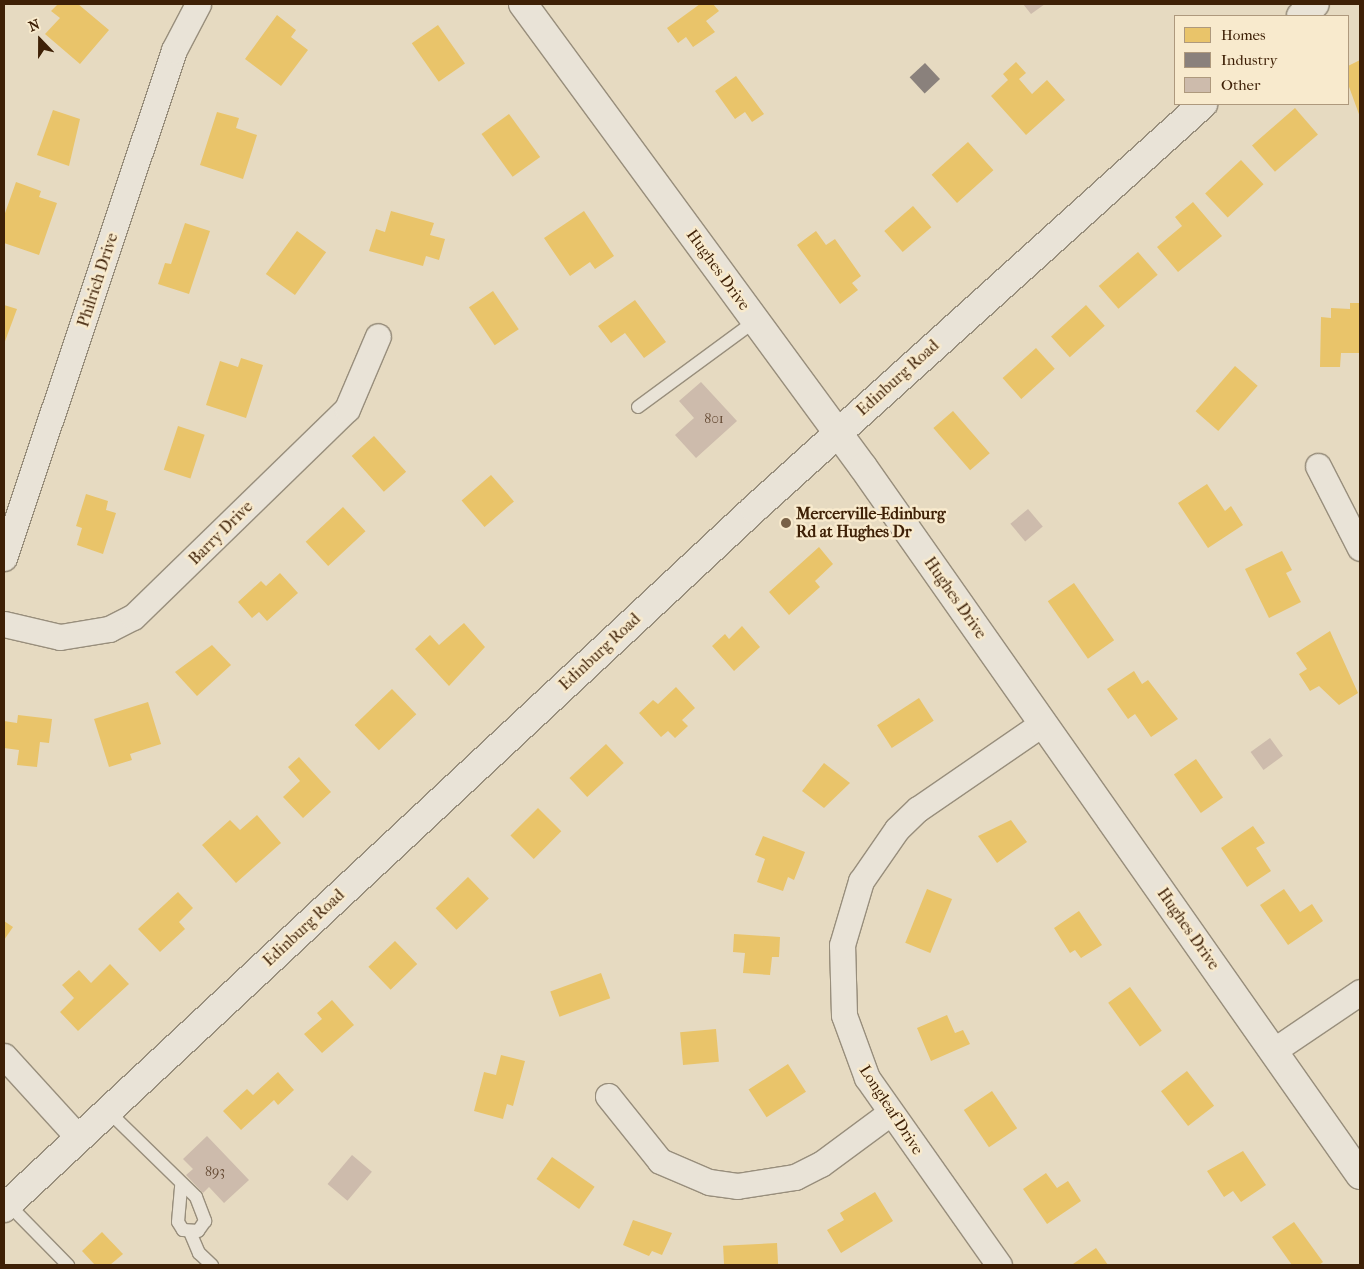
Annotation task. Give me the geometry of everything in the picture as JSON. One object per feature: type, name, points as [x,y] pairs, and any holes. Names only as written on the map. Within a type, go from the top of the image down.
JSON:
[{"type":"main road","name":"Hughes Drive","points":[[523,4],[837,433],[1360,1174]]},
{"type":"main road","points":[[1302,15],[1315,4]]},
{"type":"main road","name":"Edinburg Road","points":[[6,1206],[837,433],[1202,105]]},
{"type":"street","name":"Philrich Drive","points":[[4,558],[187,8]]},
{"type":"street","name":"Barry Drive","points":[[4,624],[60,637],[109,629],[133,617],[347,409],[378,336]]},
{"type":"street","points":[[1318,466],[1360,548]]},
{"type":"street","name":"Longleaf Drive","points":[[999,1265],[867,1078],[844,1015],[840,978],[849,912],[876,855],[896,829],[918,809],[1043,723]]},
{"type":"street","points":[[1273,1051],[1360,992]]},
{"type":"street","points":[[4,1056],[79,1138]]},
{"type":"street","points":[[608,1096],[660,1161],[709,1182],[737,1186],[795,1177],[821,1164],[890,1112]]},
{"type":"lane","points":[[638,407],[755,322]]},
{"type":"lane","points":[[108,1111],[201,1205],[205,1221],[204,1228],[190,1232]]},
{"type":"lane","points":[[181,1185],[178,1222],[190,1232],[199,1253],[212,1265]]},
{"type":"lane","points":[[6,1206],[68,1265]]},
{"type":"building: Homes","points":[[58,4],[78,4],[109,30],[80,64],[45,34],[60,18],[51,11]]},
{"type":"building: Homes","points":[[700,4],[713,4],[719,11],[706,21],[715,32],[693,47],[686,37],[678,43],[667,28]]},
{"type":"building: Homes","points":[[277,15],[296,30],[291,37],[308,50],[281,86],[245,59]]},
{"type":"building: Homes","points":[[438,25],[465,64],[439,82],[412,43]]},
{"type":"building: Homes","points":[[1360,60],[1360,117],[1349,87],[1349,66]]},
{"type":"building: Homes","points":[[1016,62],[1026,73],[1019,79],[1032,94],[1047,80],[1065,100],[1026,135],[991,96],[1008,80],[1003,74]]},
{"type":"building: Homes","points":[[736,76],[764,114],[752,122],[745,112],[735,119],[715,91]]},
{"type":"building: Homes","points":[[1295,108],[1318,134],[1275,172],[1252,145]]},
{"type":"building: Homes","points":[[53,110],[80,119],[69,166],[37,155]]},
{"type":"building: Homes","points":[[217,112],[239,118],[236,128],[257,135],[243,179],[200,165]]},
{"type":"building: Homes","points":[[509,114],[540,157],[513,177],[481,134]]},
{"type":"building: Homes","points":[[968,142],[993,170],[957,203],[932,175]]},
{"type":"building: Homes","points":[[1241,160],[1264,184],[1228,218],[1205,193]]},
{"type":"building: Homes","points":[[16,182],[41,191],[39,197],[57,203],[39,255],[4,243],[4,216]]},
{"type":"building: Homes","points":[[1193,202],[1222,236],[1178,272],[1157,247],[1182,226],[1175,217]]},
{"type":"building: Homes","points":[[913,206],[931,227],[903,252],[884,231]]},
{"type":"building: Homes","points":[[391,211],[434,223],[430,235],[445,239],[439,260],[426,256],[423,266],[369,251],[376,229],[385,232]]},
{"type":"building: Homes","points":[[584,211],[614,256],[595,269],[590,262],[570,276],[544,238]]},
{"type":"building: Homes","points":[[185,223],[210,231],[189,294],[158,284],[165,263],[171,264]]},
{"type":"building: Homes","points":[[297,231],[326,252],[295,295],[266,274]]},
{"type":"building: Homes","points":[[816,231],[826,245],[835,239],[861,276],[852,283],[858,290],[840,304],[797,245]]},
{"type":"building: Homes","points":[[1138,252],[1158,275],[1118,309],[1099,286]]},
{"type":"building: Homes","points":[[493,291],[519,329],[495,345],[469,307]]},
{"type":"building: Homes","points":[[635,300],[666,342],[644,358],[625,333],[611,343],[598,326]]},
{"type":"building: Homes","points":[[1350,303],[1360,303],[1360,353],[1341,353],[1340,367],[1320,367],[1321,317],[1331,318],[1331,308],[1350,309]]},
{"type":"building: Homes","points":[[4,305],[17,309],[4,344]]},
{"type":"building: Homes","points":[[1086,305],[1105,326],[1070,357],[1051,336]]},
{"type":"building: Homes","points":[[1036,348],[1055,369],[1021,399],[1003,378]]},
{"type":"building: Homes","points":[[241,358],[263,365],[246,418],[206,405],[220,361],[238,367]]},
{"type":"building: Homes","points":[[1235,366],[1258,386],[1218,431],[1196,411]]},
{"type":"building: Homes","points":[[953,411],[990,453],[970,470],[933,428]]},
{"type":"building: Homes","points":[[178,426],[205,435],[190,478],[164,470]]},
{"type":"building: Homes","points":[[374,436],[406,472],[384,492],[352,456]]},
{"type":"building: Homes","points":[[491,475],[514,501],[485,527],[462,501]]},
{"type":"building: Homes","points":[[1207,484],[1225,511],[1231,506],[1243,525],[1208,548],[1178,503]]},
{"type":"building: Homes","points":[[86,494],[108,501],[106,510],[116,513],[103,554],[77,545],[82,528],[76,526]]},
{"type":"building: Homes","points":[[343,507],[366,531],[328,566],[306,542]]},
{"type":"building: Homes","points":[[819,547],[833,564],[815,581],[820,587],[789,615],[769,592]]},
{"type":"building: Homes","points":[[1282,551],[1292,570],[1286,573],[1301,602],[1269,618],[1245,569]]},
{"type":"building: Homes","points":[[280,573],[298,593],[267,621],[259,612],[252,618],[238,602],[261,581],[266,586]]},
{"type":"building: Homes","points":[[1074,583],[1114,640],[1088,659],[1048,601]]},
{"type":"building: Homes","points":[[464,623],[485,647],[449,686],[415,649],[430,635],[439,645]]},
{"type":"building: Homes","points":[[742,626],[760,647],[734,671],[712,646],[725,634],[729,639]]},
{"type":"building: Homes","points":[[1330,631],[1358,693],[1339,705],[1319,686],[1310,691],[1299,674],[1307,669],[1296,653]]},
{"type":"building: Homes","points":[[212,645],[231,665],[197,696],[175,672]]},
{"type":"building: Homes","points":[[1134,671],[1142,684],[1148,680],[1178,719],[1151,737],[1135,714],[1128,719],[1107,689]]},
{"type":"building: Homes","points":[[676,687],[695,708],[682,720],[688,726],[675,738],[668,731],[661,737],[639,713],[653,700],[658,704]]},
{"type":"building: Homes","points":[[392,689],[416,714],[379,750],[355,725]]},
{"type":"building: Homes","points":[[919,698],[934,721],[892,748],[877,725]]},
{"type":"building: Homes","points":[[148,702],[161,744],[130,754],[132,760],[109,767],[94,719]]},
{"type":"building: Homes","points":[[18,715],[52,719],[49,743],[40,742],[37,767],[17,765],[19,750],[4,748],[4,721],[17,723]]},
{"type":"building: Homes","points":[[606,744],[624,763],[587,797],[569,778]]},
{"type":"building: Homes","points":[[299,757],[331,792],[303,818],[283,797],[300,781],[288,767]]},
{"type":"building: Homes","points":[[1196,759],[1223,798],[1201,813],[1174,774]]},
{"type":"building: Homes","points":[[824,763],[850,783],[824,808],[802,791]]},
{"type":"building: Homes","points":[[538,808],[561,831],[534,859],[510,836]]},
{"type":"building: Homes","points":[[257,815],[281,843],[236,883],[202,845],[230,820],[240,830]]},
{"type":"building: Homes","points":[[1011,820],[1027,842],[997,863],[978,836]]},
{"type":"building: Homes","points":[[1253,826],[1265,843],[1256,848],[1271,871],[1247,887],[1221,848]]},
{"type":"building: Homes","points":[[763,836],[805,852],[794,880],[788,877],[783,891],[757,882],[765,859],[755,855]]},
{"type":"building: Homes","points":[[468,877],[489,899],[456,930],[436,908]]},
{"type":"building: Homes","points":[[927,889],[952,899],[930,953],[905,943]]},
{"type":"building: Homes","points":[[1284,889],[1300,912],[1312,904],[1323,921],[1288,945],[1260,905]]},
{"type":"building: Homes","points":[[178,892],[193,908],[179,922],[185,929],[160,952],[138,929]]},
{"type":"building: Homes","points":[[1079,911],[1102,945],[1081,958],[1075,950],[1070,953],[1054,928]]},
{"type":"building: Homes","points":[[4,921],[13,927],[4,940]]},
{"type":"building: Homes","points":[[734,934],[780,937],[779,957],[772,957],[770,975],[743,973],[745,953],[733,952]]},
{"type":"building: Homes","points":[[395,941],[417,964],[391,990],[368,967]]},
{"type":"building: Homes","points":[[110,964],[129,984],[78,1031],[60,1012],[74,998],[62,985],[79,970],[91,983]]},
{"type":"building: Homes","points":[[601,973],[610,998],[559,1017],[550,991]]},
{"type":"building: Homes","points":[[1130,987],[1162,1031],[1140,1047],[1108,1003]]},
{"type":"building: Homes","points":[[332,1000],[354,1025],[322,1053],[304,1034],[322,1019],[317,1013]]},
{"type":"building: Homes","points":[[947,1015],[955,1033],[963,1030],[970,1044],[931,1061],[917,1028]]},
{"type":"building: Homes","points":[[716,1029],[719,1062],[683,1065],[680,1032]]},
{"type":"building: Homes","points":[[501,1055],[525,1061],[513,1106],[507,1104],[503,1119],[474,1111],[484,1072],[496,1075]]},
{"type":"building: Homes","points":[[788,1064],[806,1092],[767,1117],[749,1090]]},
{"type":"building: Homes","points":[[1187,1071],[1214,1106],[1188,1126],[1161,1091]]},
{"type":"building: Homes","points":[[278,1072],[294,1090],[278,1105],[274,1100],[241,1130],[223,1111],[247,1089],[253,1095]]},
{"type":"building: Homes","points":[[992,1091],[1017,1128],[989,1147],[964,1110]]},
{"type":"building: Homes","points":[[1243,1151],[1266,1185],[1241,1202],[1233,1191],[1224,1197],[1207,1171]]},
{"type":"building: Homes","points":[[552,1157],[595,1187],[579,1209],[537,1179]]},
{"type":"building: Homes","points":[[1046,1173],[1057,1188],[1068,1181],[1081,1201],[1047,1224],[1023,1189]]},
{"type":"building: Homes","points":[[875,1192],[893,1221],[841,1253],[827,1230],[844,1220],[840,1213]]},
{"type":"building: Homes","points":[[633,1220],[672,1233],[662,1255],[652,1251],[649,1256],[623,1245]]},
{"type":"building: Homes","points":[[1294,1222],[1323,1262],[1319,1265],[1292,1265],[1272,1237]]},
{"type":"building: Homes","points":[[102,1232],[123,1254],[110,1265],[95,1265],[82,1251]]},
{"type":"building: Homes","points":[[777,1243],[778,1265],[724,1265],[723,1246]]},
{"type":"building: Homes","points":[[1096,1248],[1108,1265],[1073,1264]]},
{"type":"building: Industry","points":[[925,63],[940,79],[925,93],[910,77]]},
{"type":"building: Other","points":[[1023,4],[1045,4],[1031,14]]},
{"type":"building: Other","points":[[701,382],[737,421],[696,458],[675,435],[694,418],[679,401]]},
{"type":"building: Other","points":[[1028,509],[1043,527],[1025,541],[1010,524]]},
{"type":"building: Other","points":[[1270,738],[1283,756],[1264,770],[1251,752]]},
{"type":"building: Other","points":[[207,1136],[249,1180],[224,1203],[209,1187],[203,1193],[186,1175],[193,1169],[183,1159]]},
{"type":"building: Other","points":[[352,1155],[372,1172],[347,1201],[328,1184]]},
{"type":"place","name":"Mercerville-Edinburg Rd at Hughes Dr","points":[[786,523]]}]
